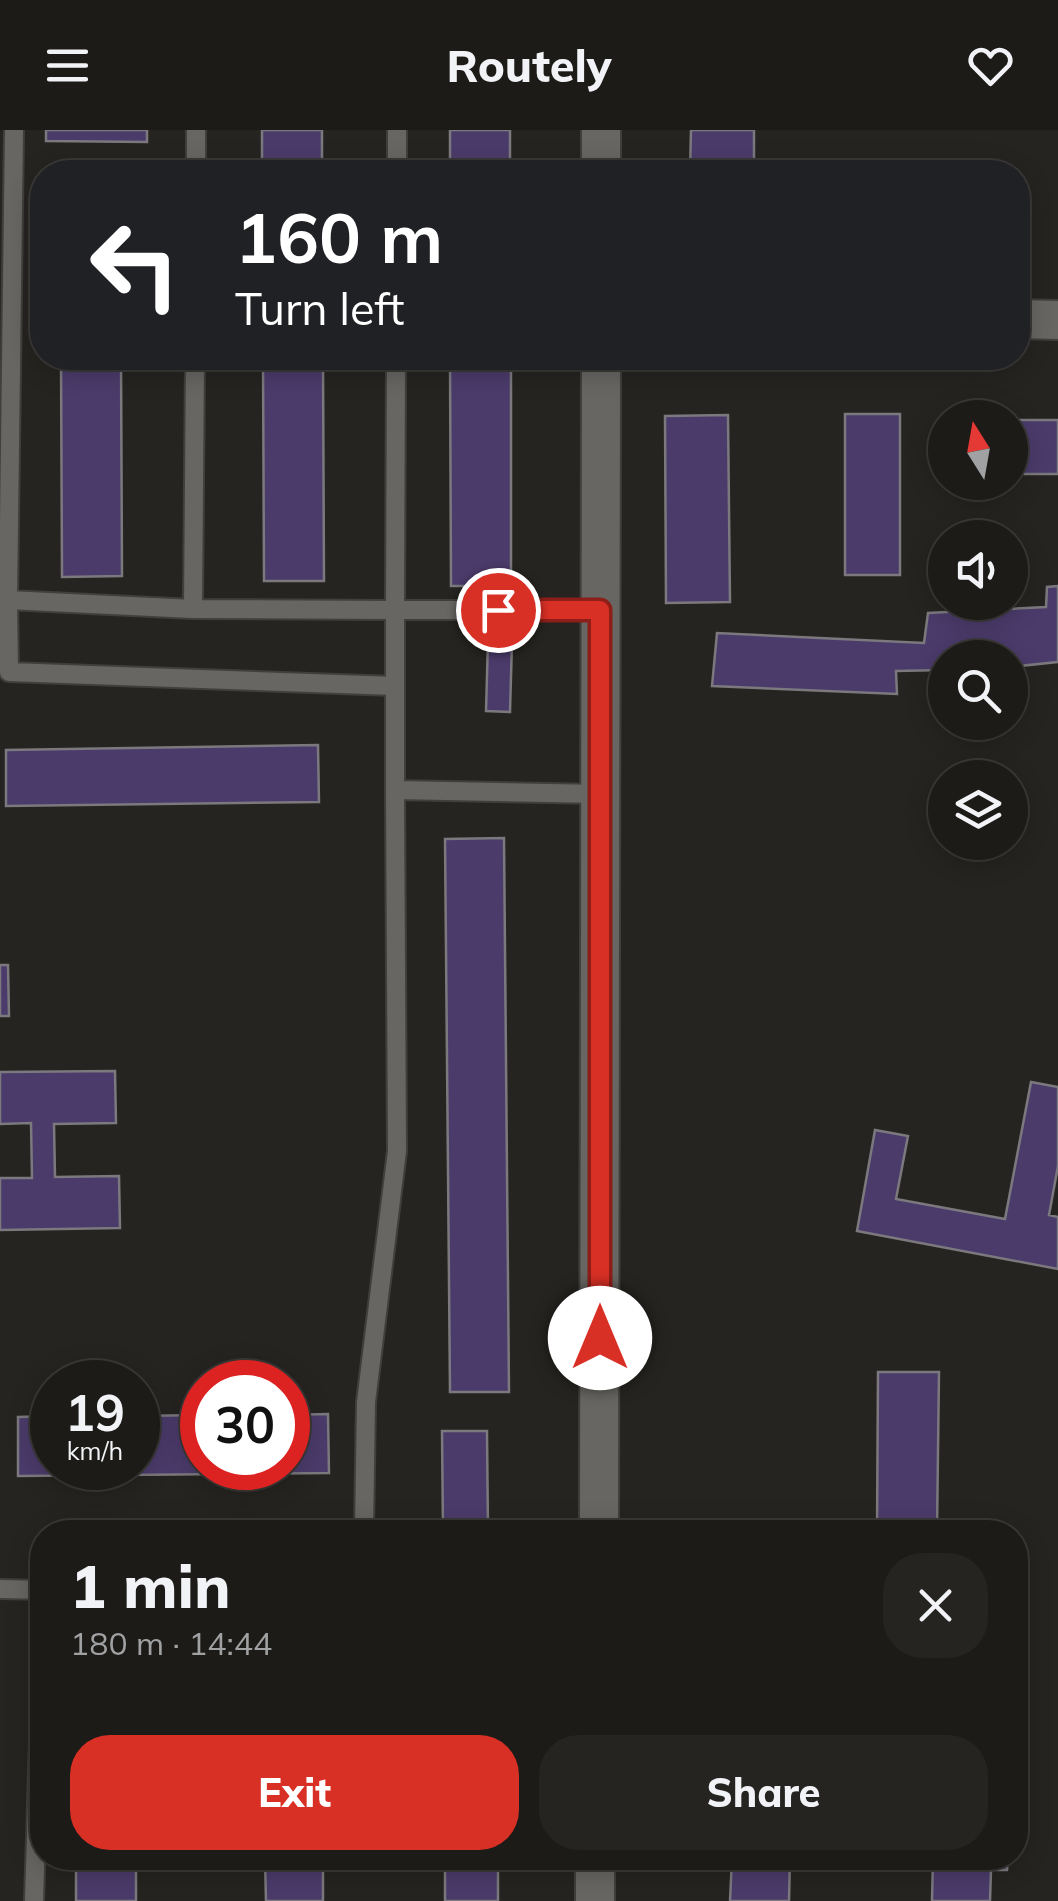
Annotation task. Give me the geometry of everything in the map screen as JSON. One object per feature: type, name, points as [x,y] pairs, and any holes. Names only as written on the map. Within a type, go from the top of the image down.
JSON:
[{"type":"street","points":[[601,130],[601,160]]},
{"type":"street","points":[[1030,319],[1058,320]]},
{"type":"street","points":[[599,1520],[601,370]]},
{"type":"street","points":[[595,1901],[596,1870]]},
{"type":"lane","points":[[14,130],[4,600],[9,672],[395,686]]},
{"type":"lane","points":[[196,130],[196,160]]},
{"type":"lane","points":[[397,130],[397,160]]},
{"type":"lane","points":[[193,608],[194,370]]},
{"type":"lane","points":[[364,1520],[366,1402],[396,1151],[396,370]]},
{"type":"lane","points":[[4,600],[193,608],[600,610]]},
{"type":"lane","points":[[394,790],[601,794]]},
{"type":"lane","points":[[0,1589],[30,1590]]},
{"type":"lane","points":[[34,1901],[35,1870]]},
{"type":"building","points":[[46,130],[147,130],[147,142],[46,141]]},
{"type":"building","points":[[262,130],[322,130],[322,160],[262,160]]},
{"type":"building","points":[[450,130],[510,130],[510,160],[450,160]]},
{"type":"building","points":[[691,130],[754,130],[754,160],[690,160]]},
{"type":"building","points":[[61,370],[121,370],[122,576],[62,577]]},
{"type":"building","points":[[263,370],[323,370],[324,581],[264,581]]},
{"type":"building","points":[[450,370],[511,370],[511,586],[451,586]]},
{"type":"building","points":[[845,414],[900,414],[900,575],[845,575]]},
{"type":"building","points":[[728,415],[730,602],[666,603],[665,416]]},
{"type":"building","points":[[1028,420],[1058,420],[1058,474],[1028,474]]},
{"type":"building","points":[[1058,586],[1058,662],[1028,665],[1028,640],[928,640],[928,670],[896,671],[897,694],[712,686],[717,633],[924,643],[928,613],[928,620],[1028,620],[1028,608],[1046,607],[1047,587]]},
{"type":"building","points":[[488,640],[512,641],[510,712],[486,711]]},
{"type":"building","points":[[318,745],[319,802],[6,806],[6,750]]},
{"type":"building","points":[[504,838],[509,1392],[450,1392],[445,839]]},
{"type":"building","points":[[0,965],[8,965],[9,1016],[0,1016]]},
{"type":"building","points":[[115,1071],[116,1123],[54,1124],[55,1177],[119,1176],[120,1228],[0,1230],[0,1178],[32,1178],[31,1123],[0,1124],[0,1072]]},
{"type":"building","points":[[1031,1082],[1058,1087],[1058,1166],[1049,1215],[1058,1217],[1058,1269],[857,1231],[875,1130],[908,1136],[896,1199],[1005,1219]]},
{"type":"building","points":[[878,1372],[939,1372],[937,1520],[877,1520]]},
{"type":"building","points":[[310,1414],[328,1414],[329,1473],[310,1473]]},
{"type":"building","points":[[180,1415],[180,1474],[160,1475],[160,1416]]},
{"type":"building","points":[[18,1417],[30,1417],[30,1476],[18,1476]]},
{"type":"building","points":[[442,1431],[487,1431],[488,1520],[443,1520]]},
{"type":"building","points":[[76,1870],[136,1870],[136,1901],[76,1901]]},
{"type":"building","points":[[265,1870],[323,1870],[323,1901],[266,1901]]},
{"type":"building","points":[[445,1870],[498,1870],[498,1901],[445,1901]]},
{"type":"building","points":[[731,1870],[790,1870],[789,1901],[730,1901]]},
{"type":"building","points":[[933,1870],[991,1870],[990,1901],[932,1901]]},
{"type":"route","points":[[498,610],[600,610],[600,1338]]}]
